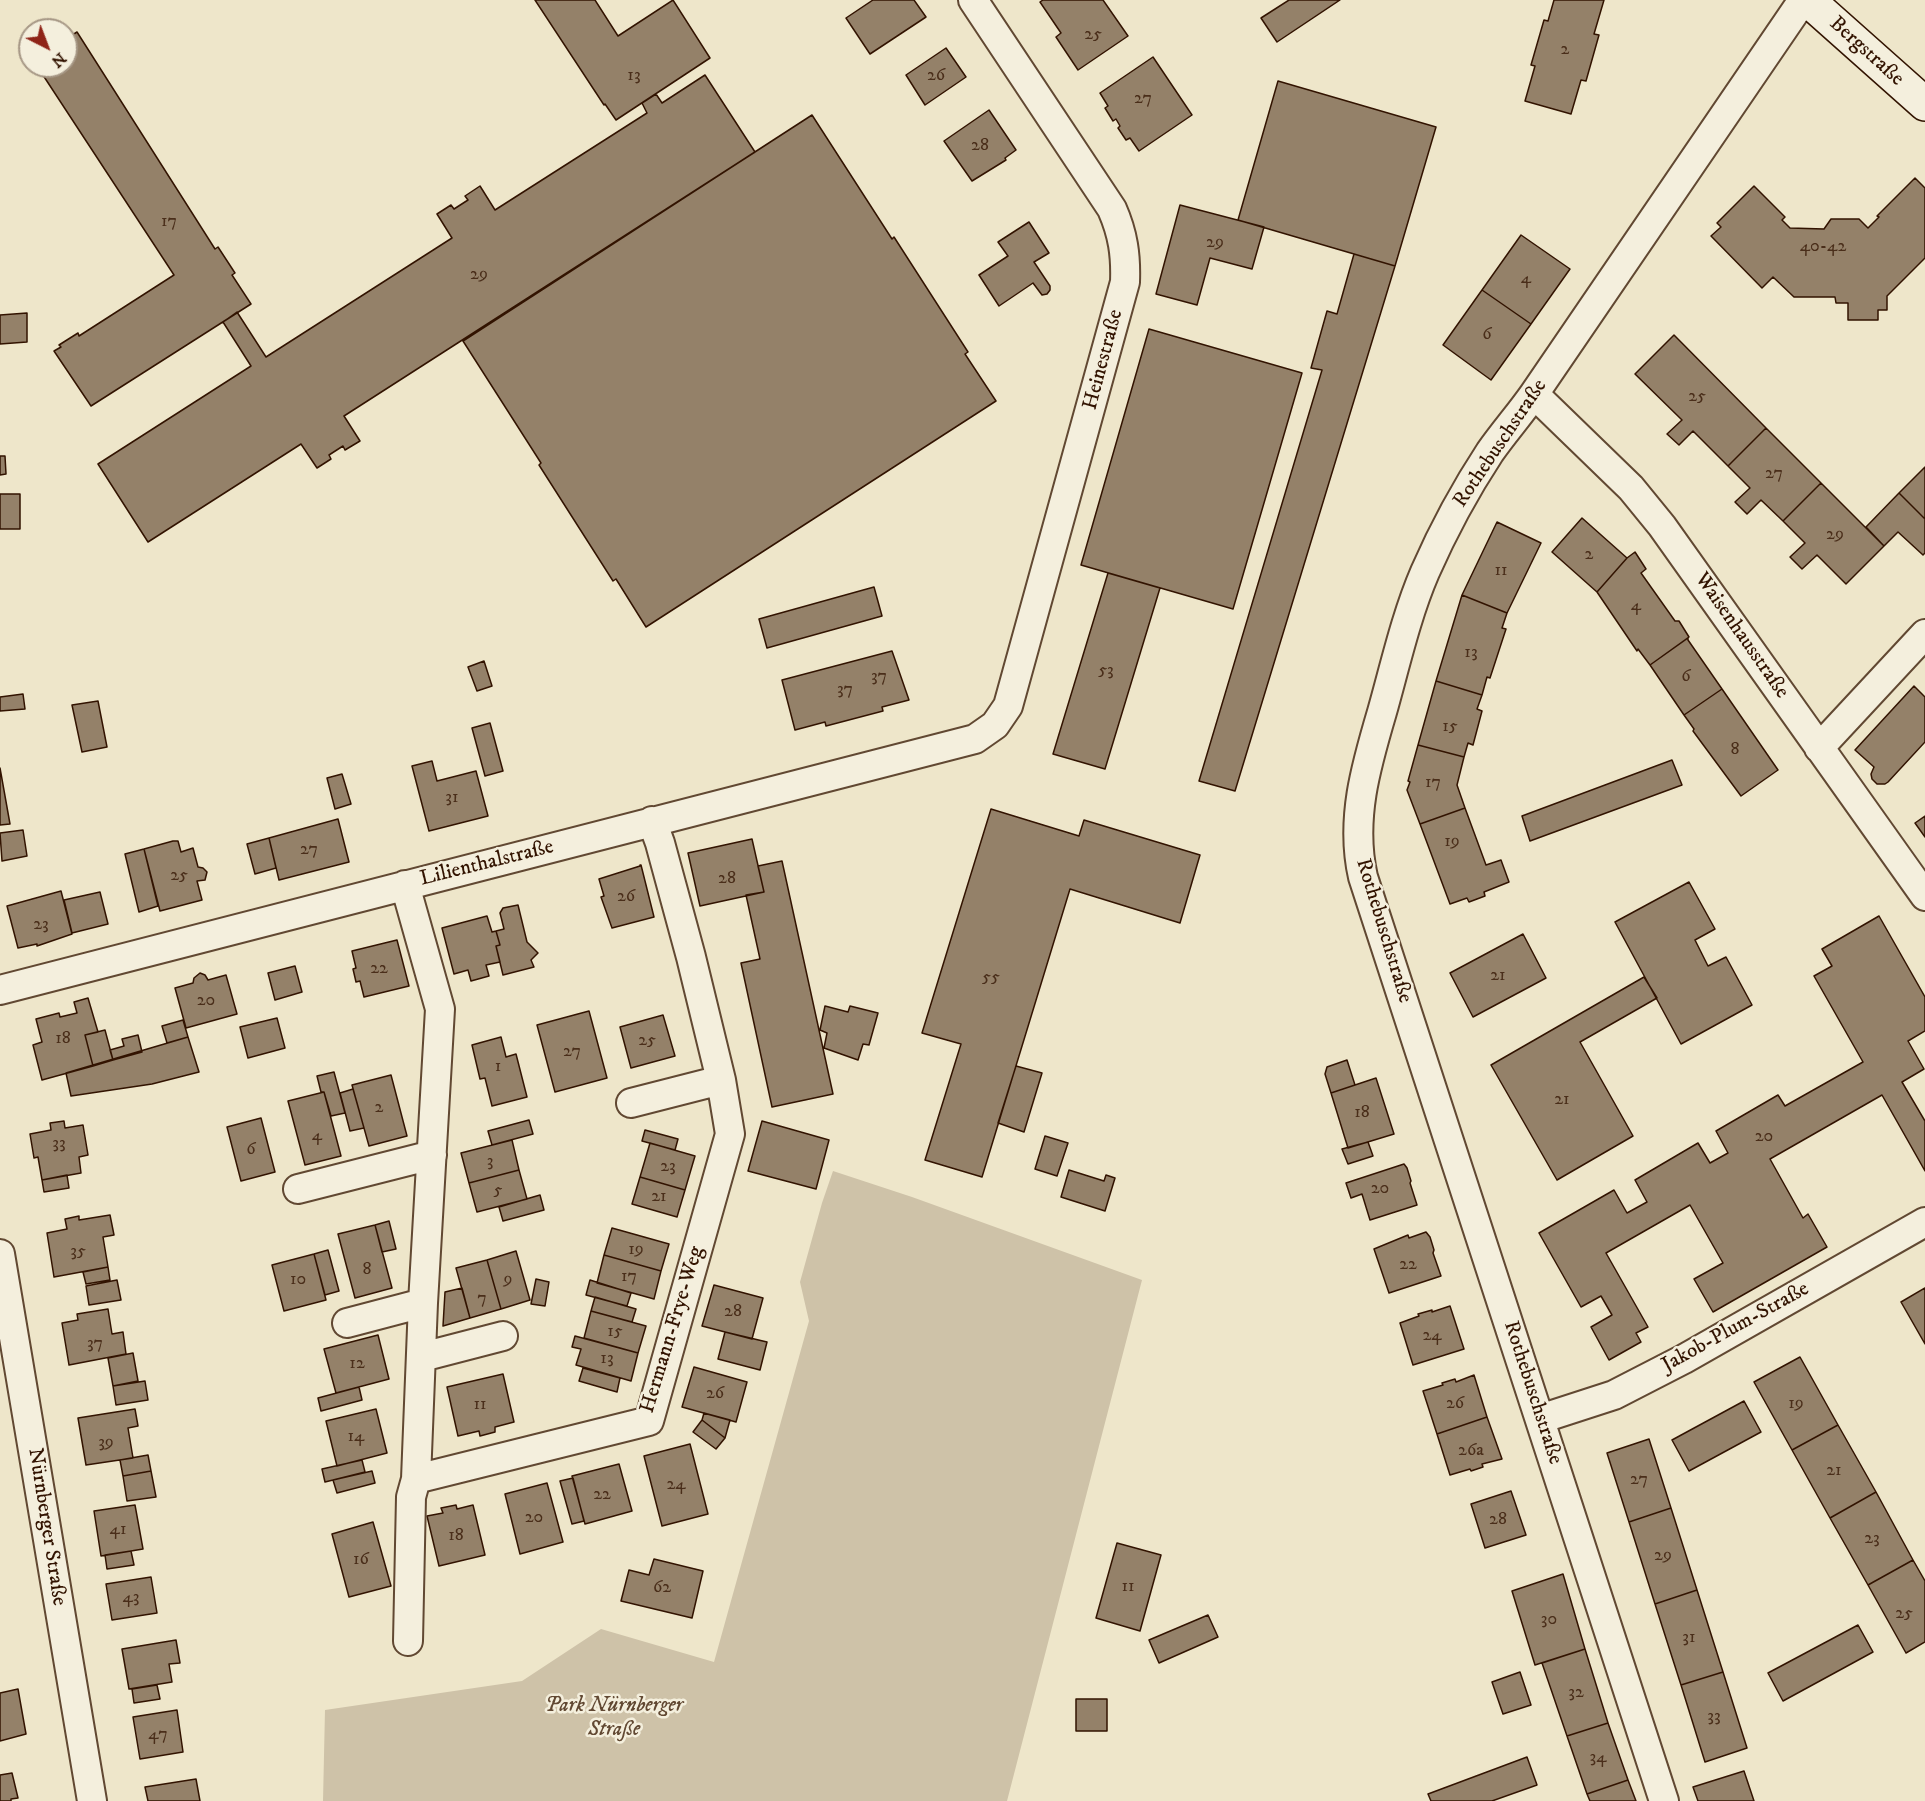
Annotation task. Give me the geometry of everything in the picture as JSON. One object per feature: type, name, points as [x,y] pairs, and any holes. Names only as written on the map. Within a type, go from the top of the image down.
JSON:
[{"type":"street","name":"Heinestraße","points":[[973,0],[1112,209],[1120,226],[1126,263],[1125,282],[1008,706],[994,725],[975,739]]},
{"type":"street","name":"Rothebuschstraße","points":[[1664,1801],[1363,877],[1357,831],[1359,806],[1368,761],[1404,635],[1424,574],[1454,512],[1490,452],[1534,394],[1803,0]]},
{"type":"street","name":"Bergstraße","points":[[1808,0],[1925,104]]},
{"type":"street","name":"Waisenhausstraße","points":[[1534,394],[1631,488],[1662,526],[1925,896]]},
{"type":"street","points":[[1819,748],[1925,634]]},
{"type":"street","name":"Lilienthalstraße","points":[[0,990],[975,739]]},
{"type":"street","name":"Hermann-Frye-Weg","points":[[417,1479],[649,1421],[730,1134],[721,1080],[691,957],[652,821]]},
{"type":"street","points":[[405,885],[440,1009],[423,1303],[417,1479],[411,1497],[408,1641]]},
{"type":"street","points":[[631,1103],[721,1080]]},
{"type":"street","points":[[298,1189],[432,1155]]},
{"type":"street","name":"Jakob-Plum-Straße","points":[[1540,1419],[1614,1395],[1684,1359],[1925,1222]]},
{"type":"street","name":"Nürnberger Straße","points":[[0,1254],[92,1801]]},
{"type":"street","points":[[347,1323],[423,1303]]},
{"type":"street","points":[[422,1357],[503,1336]]},
{"type":"green space","name":"Park Nürnberger Straße","points":[[833,1171],[1142,1280],[1007,1801],[323,1801],[325,1710],[522,1681],[601,1629],[714,1662],[809,1321],[800,1282]]},
{"type":"building","points":[[535,0],[595,0],[618,36],[673,0],[710,58],[616,120]]},
{"type":"building","points":[[873,0],[914,0],[926,17],[870,54],[846,18]]},
{"type":"building","points":[[1043,0],[1103,0],[1128,36],[1078,70],[1056,37],[1061,33],[1040,2]]},
{"type":"building","points":[[1289,0],[1340,0],[1277,42],[1261,18]]},
{"type":"building","points":[[1554,0],[1604,0],[1594,34],[1599,35],[1586,81],[1581,80],[1571,114],[1525,101],[1535,66],[1531,65],[1544,20],[1548,21]]},
{"type":"building","points":[[78,34],[215,249],[218,247],[235,273],[232,275],[251,304],[91,406],[54,351],[61,347],[59,345],[78,333],[79,336],[174,275],[45,78],[78,78]]},
{"type":"building","points":[[946,48],[966,77],[925,105],[906,75]]},
{"type":"building","points":[[1153,57],[1192,115],[1139,151],[1130,138],[1126,140],[1118,128],[1120,126],[1116,119],[1113,121],[1100,93]]},
{"type":"building","points":[[705,75],[755,152],[344,416],[360,441],[345,450],[343,446],[329,455],[331,459],[317,468],[301,444],[148,542],[98,464],[251,366],[223,322],[237,312],[266,357],[452,238],[437,214],[451,205],[454,209],[468,200],[465,196],[480,186],[495,210],[647,113],[642,103],[656,94],[662,103]]},
{"type":"building","points":[[1278,81],[1436,127],[1395,266],[1238,220]]},
{"type":"building","points":[[989,110],[1016,150],[1005,158],[1006,160],[972,181],[944,141]]},
{"type":"building","points":[[812,115],[968,352],[965,354],[996,401],[646,627],[616,579],[613,581],[463,341]]},
{"type":"building","points":[[1915,178],[1925,188],[1925,258],[1887,296],[1887,310],[1878,310],[1878,320],[1848,320],[1848,303],[1836,303],[1835,297],[1794,297],[1773,277],[1762,288],[1711,236],[1721,227],[1717,223],[1754,186],[1785,217],[1782,220],[1790,228],[1824,229],[1831,219],[1859,219],[1868,228]]},
{"type":"building","points":[[1180,205],[1264,227],[1252,269],[1210,258],[1197,305],[1156,294]]},
{"type":"building","points":[[1029,222],[1049,253],[1034,262],[1050,286],[1050,290],[1047,294],[1042,295],[1033,283],[999,306],[979,275],[1008,256],[998,242]]},
{"type":"building","points":[[1521,235],[1570,269],[1531,324],[1482,290]]},
{"type":"building","points":[[1354,254],[1395,266],[1235,791],[1199,781],[1322,370],[1311,368],[1327,311],[1337,314]]},
{"type":"building","points":[[1482,290],[1531,324],[1491,380],[1443,345]]},
{"type":"building","points":[[27,313],[27,342],[0,344],[0,315]]},
{"type":"building","points":[[1149,329],[1302,373],[1233,609],[1081,565]]},
{"type":"building","points":[[1674,335],[1766,428],[1728,466],[1693,431],[1679,445],[1667,434],[1682,420],[1635,374]]},
{"type":"building","points":[[1766,428],[1821,483],[1783,521],[1761,500],[1747,514],[1735,502],[1750,488],[1728,466]]},
{"type":"building","points":[[0,456],[5,456],[6,474],[0,475]]},
{"type":"building","points":[[1925,467],[1925,519],[1899,493]]},
{"type":"building","points":[[1821,483],[1884,546],[1846,584],[1817,555],[1802,569],[1790,557],[1805,543],[1783,521]]},
{"type":"building","points":[[1899,493],[1925,519],[1925,553],[1923,555],[1898,532],[1884,546],[1866,527]]},
{"type":"building","points":[[0,494],[20,494],[20,529],[0,529]]},
{"type":"building","points":[[1582,518],[1627,558],[1597,592],[1552,552]]},
{"type":"building","points":[[1497,522],[1541,543],[1507,613],[1462,595]]},
{"type":"building","points":[[1635,552],[1646,569],[1641,573],[1689,637],[1650,665],[1638,649],[1637,651],[1597,592]]},
{"type":"building","points":[[1108,573],[1160,588],[1105,769],[1053,754]]},
{"type":"building","points":[[874,587],[882,616],[767,648],[759,619]]},
{"type":"building","points":[[1462,595],[1507,613],[1502,628],[1506,629],[1482,695],[1436,681]]},
{"type":"building","points":[[1688,638],[1722,689],[1684,715],[1650,665]]},
{"type":"building","points":[[892,651],[909,700],[882,707],[883,711],[826,726],[825,722],[795,730],[782,680]]},
{"type":"building","points":[[484,661],[492,686],[477,691],[468,667]]},
{"type":"building","points":[[1436,681],[1482,695],[1477,709],[1482,711],[1473,745],[1468,743],[1464,757],[1418,745]]},
{"type":"building","points":[[1914,686],[1925,697],[1925,742],[1888,782],[1877,784],[1871,774],[1874,767],[1855,750]]},
{"type":"building","points":[[1722,689],[1778,770],[1741,796],[1693,731],[1694,729],[1684,715]]},
{"type":"building","points":[[23,694],[25,709],[0,711],[0,697]]},
{"type":"building","points":[[98,701],[107,747],[82,752],[72,705]]},
{"type":"building","points":[[490,723],[503,771],[485,776],[472,728]]},
{"type":"building","points":[[1418,745],[1464,757],[1457,785],[1465,808],[1420,824],[1407,790]]},
{"type":"building","points":[[1672,760],[1682,785],[1530,841],[1522,816]]},
{"type":"building","points":[[432,761],[437,781],[476,771],[488,816],[429,831],[412,766]]},
{"type":"building","points":[[0,768],[10,824],[0,825]]},
{"type":"building","points":[[342,774],[351,804],[335,809],[327,778]]},
{"type":"building","points":[[1465,808],[1486,865],[1501,860],[1509,882],[1484,892],[1485,896],[1469,902],[1467,898],[1450,904],[1420,824]]},
{"type":"building","points":[[991,809],[1079,836],[1084,820],[1200,855],[1180,923],[1070,889],[982,1177],[925,1160],[961,1044],[922,1033]]},
{"type":"building","points":[[1925,816],[1925,837],[1915,823]]},
{"type":"building","points":[[338,819],[349,862],[279,880],[269,838]]},
{"type":"building","points":[[23,830],[27,856],[2,861],[0,833]]},
{"type":"building","points":[[269,838],[276,868],[255,874],[247,844]]},
{"type":"building","points":[[752,839],[764,892],[700,906],[688,853]]},
{"type":"building","points":[[178,841],[181,852],[193,848],[198,867],[207,872],[205,880],[197,881],[202,900],[160,911],[144,849]]},
{"type":"building","points":[[144,849],[158,906],[139,912],[125,854]]},
{"type":"building","points":[[782,861],[833,1094],[772,1107],[741,963],[760,959],[746,895],[764,892],[758,866]]},
{"type":"building","points":[[640,865],[654,917],[612,928],[601,897],[604,896],[599,879]]},
{"type":"building","points":[[1689,882],[1715,929],[1695,940],[1708,966],[1726,957],[1752,1005],[1681,1044],[1615,922]]},
{"type":"building","points":[[61,891],[72,934],[37,946],[37,944],[18,948],[7,906]]},
{"type":"building","points":[[100,892],[108,924],[72,933],[64,900]]},
{"type":"building","points":[[518,905],[527,942],[538,953],[531,960],[534,967],[503,975],[496,946],[500,945],[496,931],[504,929],[500,913],[503,908]]},
{"type":"building","points":[[487,916],[492,932],[496,931],[500,945],[496,946],[500,962],[486,965],[489,976],[471,981],[468,970],[454,974],[442,928]]},
{"type":"building","points":[[1879,916],[1925,997],[1925,1031],[1908,1041],[1924,1069],[1902,1082],[1925,1121],[1925,1171],[1882,1095],[1770,1159],[1803,1218],[1808,1214],[1827,1247],[1713,1312],[1694,1279],[1723,1263],[1690,1205],[1606,1253],[1648,1327],[1636,1333],[1641,1342],[1609,1360],[1591,1327],[1612,1315],[1601,1296],[1581,1307],[1539,1233],[1614,1190],[1627,1213],[1647,1202],[1635,1180],[1698,1143],[1710,1163],[1728,1153],[1716,1131],[1778,1095],[1785,1106],[1863,1062],[1814,976],[1832,966],[1822,949]]},
{"type":"building","points":[[1523,934],[1546,978],[1473,1017],[1450,973]]},
{"type":"building","points":[[397,940],[409,986],[364,997],[360,981],[356,982],[352,951]]},
{"type":"building","points":[[295,966],[302,992],[275,1000],[268,973]]},
{"type":"building","points":[[200,973],[208,980],[226,975],[237,1014],[186,1028],[175,988],[193,983],[194,978]]},
{"type":"building","points":[[1644,977],[1657,998],[1580,1042],[1633,1136],[1557,1180],[1491,1065]]},
{"type":"building","points":[[88,998],[98,1032],[85,1035],[93,1066],[42,1080],[33,1045],[42,1042],[36,1019],[59,1013],[60,1017],[77,1013],[74,1002]]},
{"type":"building","points":[[825,1006],[848,1012],[850,1006],[878,1013],[869,1045],[863,1044],[858,1060],[824,1048],[827,1033],[820,1030]]},
{"type":"building","points":[[589,1011],[607,1078],[555,1092],[537,1025]]},
{"type":"building","points":[[663,1015],[675,1056],[631,1068],[620,1027]]},
{"type":"building","points":[[277,1018],[285,1048],[248,1058],[240,1027]]},
{"type":"building","points":[[183,1020],[188,1037],[167,1043],[162,1026]]},
{"type":"building","points":[[105,1030],[113,1060],[93,1066],[85,1035]]},
{"type":"building","points":[[138,1035],[142,1052],[113,1060],[110,1050],[124,1046],[122,1039]]},
{"type":"building","points":[[188,1037],[199,1072],[152,1084],[71,1096],[66,1073]]},
{"type":"building","points":[[501,1037],[506,1057],[516,1054],[527,1097],[492,1106],[485,1078],[480,1079],[472,1045]]},
{"type":"building","points":[[1347,1060],[1355,1085],[1331,1093],[1325,1074],[1327,1067]]},
{"type":"building","points":[[1016,1066],[1042,1073],[1024,1132],[998,1123]]},
{"type":"building","points":[[334,1072],[345,1113],[331,1116],[317,1076]]},
{"type":"building","points":[[391,1075],[407,1136],[369,1146],[352,1085]]},
{"type":"building","points":[[1376,1078],[1394,1134],[1348,1148],[1331,1093]]},
{"type":"building","points":[[353,1089],[364,1128],[350,1131],[340,1093]]},
{"type":"building","points":[[324,1092],[341,1156],[305,1165],[288,1101]]},
{"type":"building","points":[[261,1118],[275,1172],[241,1181],[227,1127]]},
{"type":"building","points":[[529,1120],[533,1134],[492,1145],[488,1131]]},
{"type":"building","points":[[64,1121],[65,1128],[83,1125],[88,1155],[79,1157],[81,1173],[42,1180],[38,1157],[34,1158],[30,1134],[51,1130],[50,1123]]},
{"type":"building","points":[[762,1121],[829,1140],[816,1189],[748,1171]]},
{"type":"building","points":[[645,1130],[678,1139],[675,1150],[642,1141]]},
{"type":"building","points":[[1045,1136],[1068,1143],[1057,1176],[1035,1169]]},
{"type":"building","points":[[512,1140],[519,1170],[469,1183],[461,1153]]},
{"type":"building","points":[[1368,1142],[1373,1156],[1348,1164],[1342,1149]]},
{"type":"building","points":[[650,1143],[695,1156],[685,1190],[640,1177]]},
{"type":"building","points":[[1404,1164],[1417,1205],[1370,1220],[1362,1194],[1351,1198],[1346,1183]]},
{"type":"building","points":[[519,1170],[527,1199],[477,1212],[469,1183]]},
{"type":"building","points":[[1069,1170],[1104,1181],[1106,1175],[1115,1178],[1105,1211],[1061,1197]]},
{"type":"building","points":[[67,1175],[69,1188],[44,1192],[42,1180]]},
{"type":"building","points":[[640,1177],[685,1190],[677,1217],[632,1204]]},
{"type":"building","points":[[540,1195],[544,1210],[503,1221],[499,1207]]},
{"type":"building","points":[[110,1215],[114,1235],[103,1237],[108,1267],[54,1277],[47,1233],[67,1229],[65,1219],[79,1216],[79,1220]]},
{"type":"building","points":[[389,1221],[396,1249],[382,1252],[375,1225]]},
{"type":"building","points":[[375,1225],[392,1288],[355,1298],[338,1234]]},
{"type":"building","points":[[612,1228],[669,1244],[661,1271],[604,1255]]},
{"type":"building","points":[[1426,1232],[1430,1237],[1441,1276],[1389,1293],[1374,1249],[1408,1235],[1409,1238]]},
{"type":"building","points":[[328,1250],[339,1291],[325,1295],[314,1254]]},
{"type":"building","points":[[516,1251],[530,1300],[501,1309],[487,1260]]},
{"type":"building","points":[[314,1254],[326,1300],[284,1311],[272,1265]]},
{"type":"building","points":[[604,1255],[661,1271],[654,1299],[597,1283]]},
{"type":"building","points":[[487,1260],[501,1309],[470,1318],[456,1268]]},
{"type":"building","points":[[108,1267],[110,1280],[86,1284],[83,1272]]},
{"type":"building","points":[[536,1279],[549,1282],[545,1306],[531,1304]]},
{"type":"building","points":[[117,1280],[121,1300],[89,1305],[86,1286]]},
{"type":"building","points":[[590,1280],[631,1293],[627,1306],[586,1295]]},
{"type":"building","points":[[714,1285],[763,1298],[752,1339],[702,1326]]},
{"type":"building","points":[[462,1288],[470,1318],[443,1326],[445,1292]]},
{"type":"building","points":[[1925,1288],[1925,1344],[1901,1302]]},
{"type":"building","points":[[595,1297],[636,1309],[632,1322],[591,1311]]},
{"type":"building","points":[[1450,1306],[1464,1349],[1413,1365],[1400,1323],[1419,1316],[1418,1314]]},
{"type":"building","points":[[108,1309],[112,1334],[123,1332],[126,1354],[69,1365],[62,1323],[78,1320],[77,1314]]},
{"type":"building","points":[[591,1311],[646,1326],[638,1353],[584,1338]]},
{"type":"building","points":[[725,1332],[767,1342],[760,1370],[718,1359]]},
{"type":"building","points":[[378,1335],[389,1379],[336,1393],[324,1349]]},
{"type":"building","points":[[575,1336],[638,1353],[631,1381],[576,1365],[581,1349],[572,1347]]},
{"type":"building","points":[[133,1353],[138,1381],[113,1386],[108,1358]]},
{"type":"building","points":[[1800,1357],[1838,1425],[1792,1450],[1754,1382]]},
{"type":"building","points":[[694,1367],[747,1382],[736,1422],[682,1407]]},
{"type":"building","points":[[583,1368],[620,1378],[617,1392],[579,1381]]},
{"type":"building","points":[[503,1374],[514,1422],[495,1427],[495,1432],[480,1436],[479,1431],[458,1436],[447,1387]]},
{"type":"building","points":[[1474,1375],[1487,1417],[1437,1434],[1423,1391],[1443,1385],[1442,1383],[1455,1379],[1456,1382]]},
{"type":"building","points":[[145,1381],[148,1400],[116,1405],[113,1386]]},
{"type":"building","points":[[359,1387],[362,1400],[321,1411],[318,1398]]},
{"type":"building","points":[[1744,1401],[1761,1432],[1689,1471],[1672,1440]]},
{"type":"building","points":[[135,1409],[138,1426],[128,1428],[133,1458],[86,1465],[78,1418]]},
{"type":"building","points":[[376,1409],[387,1453],[337,1466],[326,1421]]},
{"type":"building","points":[[704,1413],[730,1420],[725,1438],[702,1420]]},
{"type":"building","points":[[1487,1417],[1502,1459],[1482,1464],[1483,1467],[1471,1471],[1470,1469],[1450,1475],[1437,1434]]},
{"type":"building","points":[[702,1420],[725,1438],[716,1449],[693,1432]]},
{"type":"building","points":[[1838,1425],[1876,1492],[1830,1518],[1792,1450]]},
{"type":"building","points":[[1649,1439],[1671,1508],[1629,1522],[1607,1453]]},
{"type":"building","points":[[690,1444],[708,1514],[662,1526],[644,1456]]},
{"type":"building","points":[[148,1455],[151,1471],[123,1476],[120,1460]]},
{"type":"building","points":[[362,1460],[365,1472],[325,1482],[322,1469]]},
{"type":"building","points":[[619,1464],[632,1511],[585,1524],[572,1476]]},
{"type":"building","points":[[151,1471],[156,1497],[127,1501],[123,1476]]},
{"type":"building","points":[[372,1471],[375,1483],[337,1493],[333,1480]]},
{"type":"building","points":[[573,1478],[584,1521],[572,1524],[560,1481]]},
{"type":"building","points":[[547,1483],[563,1542],[520,1554],[505,1494]]},
{"type":"building","points":[[1511,1491],[1526,1535],[1485,1548],[1471,1504]]},
{"type":"building","points":[[1876,1492],[1913,1560],[1868,1585],[1830,1518]]},
{"type":"building","points":[[135,1505],[143,1549],[101,1556],[94,1511]]},
{"type":"building","points":[[456,1505],[457,1509],[473,1505],[485,1555],[439,1566],[427,1516],[443,1513],[441,1508]]},
{"type":"building","points":[[1671,1508],[1697,1590],[1655,1604],[1629,1522]]},
{"type":"building","points":[[373,1522],[391,1586],[349,1597],[332,1534]]},
{"type":"building","points":[[1117,1543],[1161,1555],[1140,1631],[1096,1618]]},
{"type":"building","points":[[131,1551],[134,1565],[107,1569],[105,1555]]},
{"type":"building","points":[[654,1559],[703,1571],[692,1618],[621,1601],[629,1570],[649,1575]]},
{"type":"building","points":[[1913,1560],[1925,1581],[1925,1642],[1906,1653],[1868,1585]]},
{"type":"building","points":[[1563,1574],[1585,1649],[1535,1665],[1512,1591]]},
{"type":"building","points":[[151,1577],[157,1613],[112,1620],[106,1584]]},
{"type":"building","points":[[1697,1590],[1723,1672],[1681,1685],[1655,1604]]},
{"type":"building","points":[[1208,1615],[1218,1637],[1159,1663],[1149,1640]]},
{"type":"building","points":[[1858,1625],[1873,1652],[1783,1701],[1768,1673]]},
{"type":"building","points":[[176,1640],[180,1663],[169,1664],[172,1682],[129,1689],[122,1649]]},
{"type":"building","points":[[1585,1649],[1608,1723],[1567,1736],[1542,1663]]},
{"type":"building","points":[[1520,1672],[1531,1705],[1503,1714],[1492,1682]]},
{"type":"building","points":[[1723,1672],[1747,1748],[1705,1762],[1681,1685]]},
{"type":"building","points":[[157,1685],[160,1699],[134,1703],[132,1689]]},
{"type":"building","points":[[18,1689],[26,1734],[0,1741],[0,1693]]},
{"type":"building","points":[[1076,1699],[1107,1699],[1107,1731],[1076,1731]]},
{"type":"building","points":[[177,1710],[183,1752],[140,1759],[133,1717]]},
{"type":"building","points":[[1608,1723],[1628,1780],[1587,1794],[1567,1736]]},
{"type":"building","points":[[1527,1757],[1537,1785],[1492,1801],[1431,1801],[1428,1794]]},
{"type":"building","points":[[1744,1771],[1754,1801],[1698,1801],[1693,1787]]},
{"type":"building","points":[[12,1773],[18,1798],[11,1799],[11,1801],[0,1801],[0,1775]]},
{"type":"building","points":[[196,1779],[200,1801],[148,1801],[145,1787]]},
{"type":"building","points":[[1628,1780],[1636,1801],[1590,1801],[1587,1794]]}]
